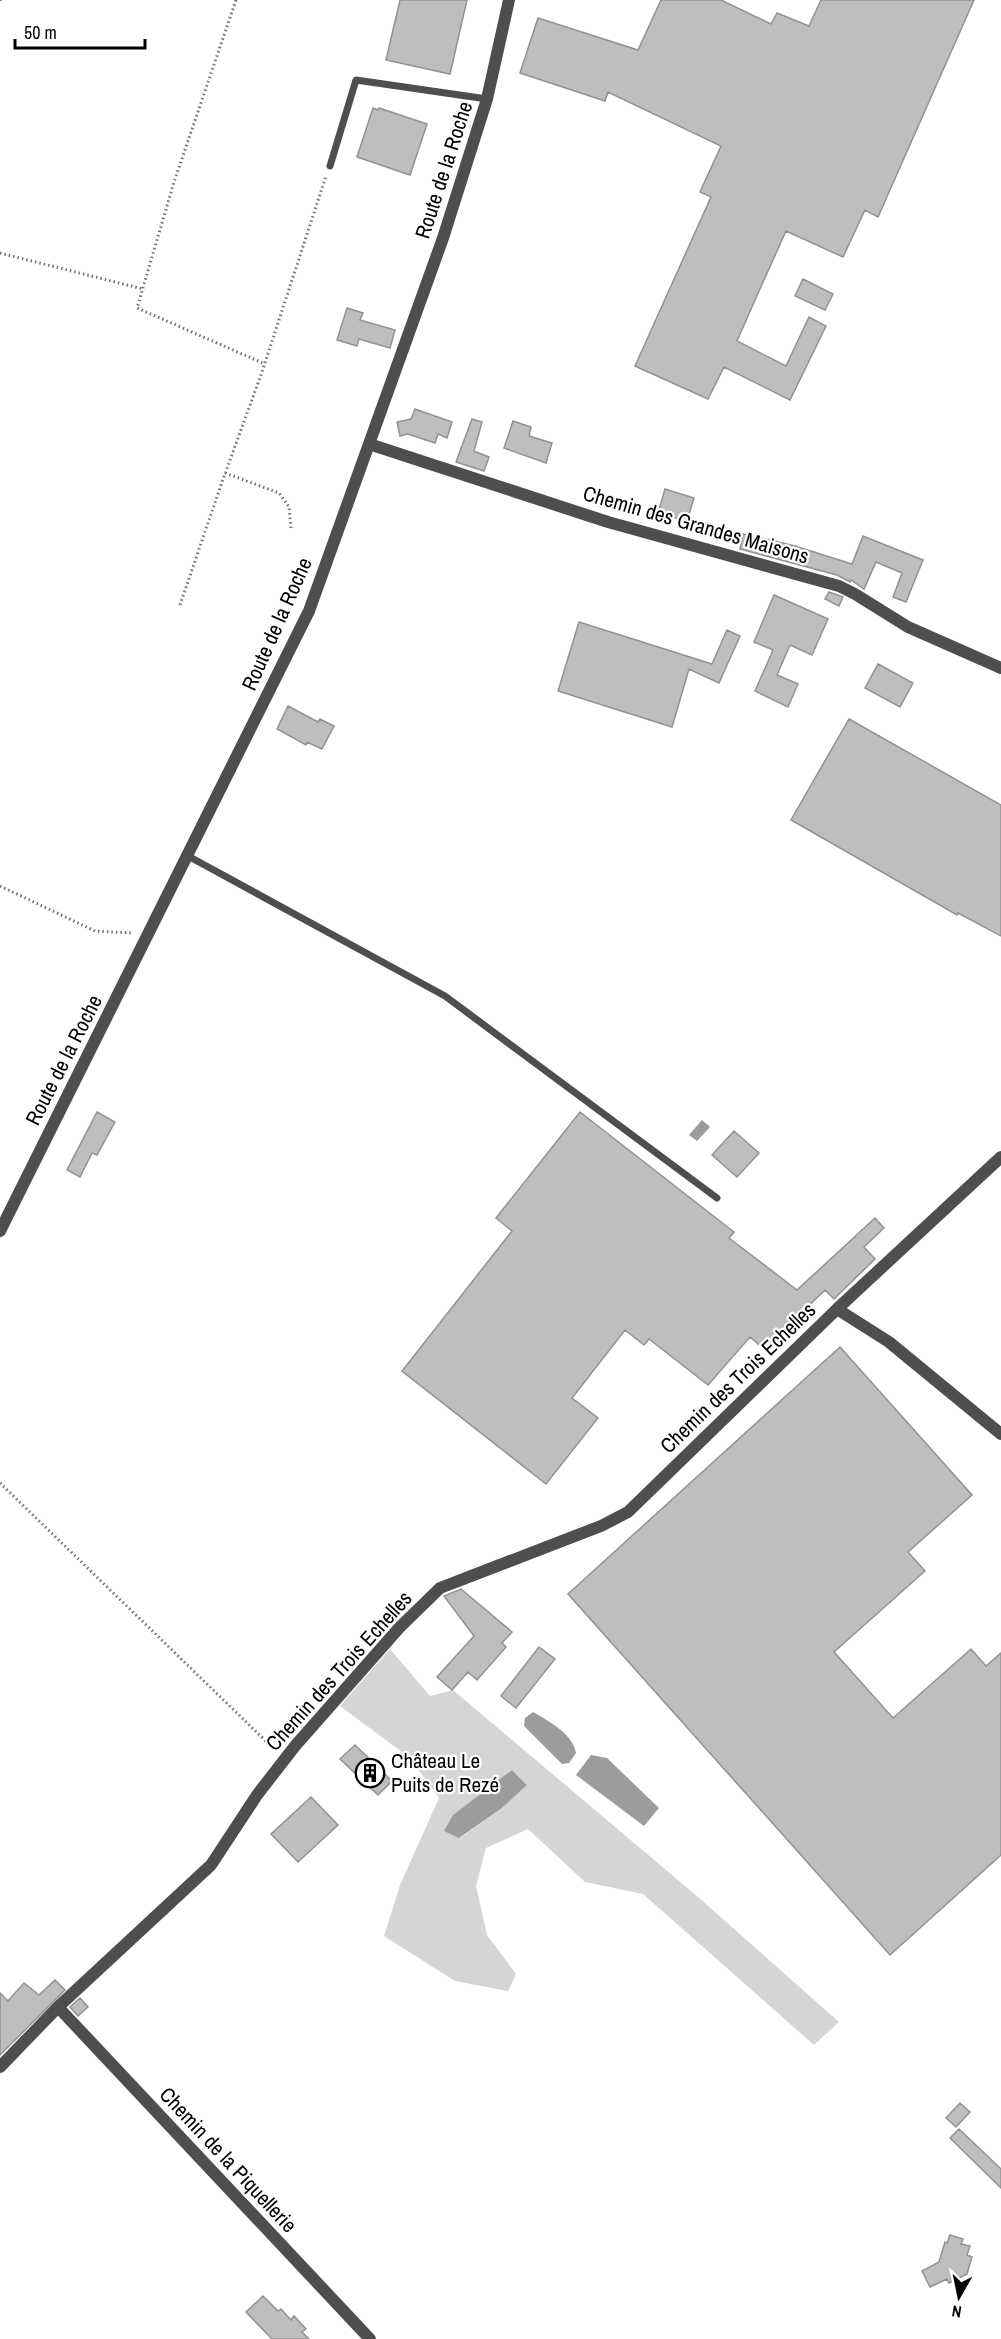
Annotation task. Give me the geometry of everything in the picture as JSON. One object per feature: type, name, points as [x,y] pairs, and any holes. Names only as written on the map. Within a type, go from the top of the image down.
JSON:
[{"type":"street","name":"Route de la Roche","points":[[0,1231],[309,611],[443,238],[487,99],[509,0]]},
{"type":"street","name":"Chemin des Grandes Maisons","points":[[369,444],[608,522],[839,586],[908,627],[1001,668]]},
{"type":"street","name":"Chemin des Trois Echelles","points":[[0,2067],[58,2007],[211,1865],[257,1795],[285,1760],[399,1628],[440,1588],[601,1526],[628,1512],[837,1309],[1001,1157]]},
{"type":"street","points":[[837,1309],[889,1342],[1001,1434]]},
{"type":"street","name":"Chemin de la Piquellerie","points":[[58,2007],[370,2339]]},
{"type":"lane","points":[[330,166],[356,80],[487,99]]},
{"type":"lane","points":[[188,856],[445,996],[717,1198]]},
{"type":"path","points":[[236,0],[174,182],[137,308],[265,364]]},
{"type":"path","points":[[180,605],[265,364],[330,166]]},
{"type":"path","points":[[0,253],[143,289]]},
{"type":"path","points":[[225,473],[279,494],[289,507],[291,528]]},
{"type":"path","points":[[0,886],[95,931],[148,934]]},
{"type":"path","points":[[0,1483],[285,1760]]},
{"type":"shaded area","points":[[702,1120],[710,1127],[697,1141],[689,1135]]},
{"type":"shaded area","points":[[390,1649],[430,1696],[453,1690],[698,1897],[839,2022],[814,2045],[643,1894],[585,1882],[528,1829],[486,1848],[476,1886],[487,1935],[516,1974],[508,1991],[455,1981],[384,1936],[400,1885],[439,1798],[410,1758],[340,1706]],"holes":[[[512,1770],[527,1785],[502,1808],[460,1838]]]},
{"type":"shaded area","points":[[533,1712],[559,1729],[570,1740],[576,1753],[569,1763],[562,1764],[524,1726],[525,1718]]},
{"type":"shaded area","points":[[591,1755],[607,1758],[659,1808],[644,1826],[576,1775]]},
{"type":"shaded area","points":[[512,1770],[527,1785],[502,1808],[459,1838],[444,1831],[453,1815]]},
{"type":"building","points":[[400,0],[467,0],[450,74],[386,60]]},
{"type":"building","points":[[661,0],[721,0],[771,24],[777,13],[809,26],[821,0],[974,0],[878,217],[865,210],[843,257],[786,231],[737,341],[786,366],[809,317],[826,326],[790,400],[724,367],[708,399],[635,366],[711,197],[700,192],[721,146],[608,92],[605,101],[520,73],[538,18],[638,50]]},
{"type":"building","points":[[373,108],[427,124],[410,175],[357,157]]},
{"type":"building","points":[[803,279],[833,294],[825,310],[795,296]]},
{"type":"building","points":[[347,308],[363,313],[360,320],[395,330],[390,348],[359,339],[357,346],[337,340]]},
{"type":"building","points":[[415,409],[452,422],[447,438],[438,434],[435,443],[408,434],[400,436],[397,422],[411,419]]},
{"type":"building","points":[[472,419],[482,422],[474,451],[489,457],[484,471],[456,462]]},
{"type":"building","points":[[513,421],[531,427],[529,436],[552,443],[546,463],[504,448]]},
{"type":"building","points":[[665,489],[694,498],[687,521],[658,513]]},
{"type":"building","points":[[743,534],[795,546],[852,564],[863,536],[923,560],[906,602],[893,597],[902,573],[876,562],[864,589],[851,580],[850,582],[837,575],[740,549]]},
{"type":"building","points":[[829,592],[843,597],[839,606],[825,599]]},
{"type":"building","points":[[774,595],[828,619],[812,655],[790,645],[777,675],[798,684],[788,707],[755,691],[773,650],[754,642]]},
{"type":"building","points":[[579,622],[712,664],[727,630],[740,636],[719,683],[689,669],[672,727],[558,691]]},
{"type":"building","points":[[878,664],[913,683],[900,707],[865,688]]},
{"type":"building","points":[[288,706],[318,722],[320,719],[334,726],[322,749],[307,742],[306,745],[277,729]]},
{"type":"building","points":[[849,719],[1001,805],[1001,936],[958,913],[957,915],[791,820]]},
{"type":"building","points":[[97,1112],[115,1122],[97,1155],[92,1153],[80,1177],[67,1170]]},
{"type":"building","points":[[580,1112],[734,1232],[729,1238],[797,1290],[875,1218],[884,1228],[864,1247],[875,1259],[834,1299],[825,1290],[764,1349],[750,1337],[708,1385],[649,1339],[644,1345],[625,1330],[572,1398],[598,1418],[546,1484],[402,1371],[512,1231],[496,1218]]},
{"type":"building","points":[[734,1131],[759,1153],[737,1177],[712,1155]]},
{"type":"building","points":[[840,1347],[972,1495],[908,1552],[925,1571],[834,1652],[893,1718],[971,1649],[986,1666],[1001,1653],[1001,1855],[890,1955],[568,1594]]},
{"type":"building","points":[[461,1589],[512,1632],[502,1643],[506,1647],[477,1680],[468,1672],[452,1690],[437,1677],[474,1636],[444,1596]]},
{"type":"building","points":[[539,1647],[555,1659],[516,1708],[501,1696]]},
{"type":"building","name":"Château Le Puits de Rezé","points":[[355,1745],[392,1781],[378,1795],[340,1759]]},
{"type":"building","points":[[311,1797],[338,1825],[298,1862],[271,1834]]},
{"type":"building","points":[[55,1980],[65,1990],[0,2055],[0,1993],[8,2001],[24,1983],[39,1995]]},
{"type":"building","points":[[80,1998],[88,2007],[78,2016],[70,2007]]},
{"type":"building","points":[[960,2103],[970,2112],[956,2127],[946,2118]]},
{"type":"building","points":[[959,2129],[1001,2169],[1001,2188],[950,2138]]},
{"type":"building","points":[[950,2235],[963,2239],[961,2244],[970,2246],[967,2255],[972,2257],[967,2274],[949,2283],[947,2279],[930,2287],[922,2271],[939,2262],[945,2242],[947,2243]]},
{"type":"building","points":[[263,2296],[278,2311],[281,2309],[291,2320],[294,2316],[306,2329],[302,2332],[309,2339],[272,2339],[246,2312]]},
{"type":"place","name":"Château Le Puits de Rezé","points":[[370,1773]]}]
